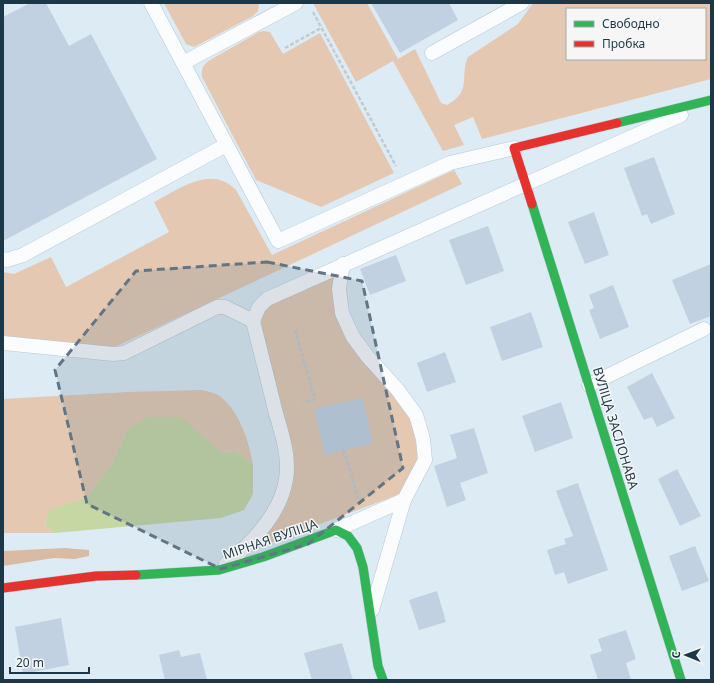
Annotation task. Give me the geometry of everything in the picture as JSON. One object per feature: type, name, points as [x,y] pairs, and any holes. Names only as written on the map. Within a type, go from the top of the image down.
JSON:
[{"type":"street","points":[[514,148],[711,101]]},
{"type":"street","name":"ВУЛІЦА ЗАСЛОНАВА","points":[[514,148],[681,680]]},
{"type":"street","name":"МІРНАЯ ВУЛІЦА","points":[[3,588],[96,576],[174,574],[219,570],[263,557],[336,530],[348,536],[357,548],[363,567],[378,666],[383,680]]},
{"type":"lane","points":[[151,3],[278,242],[450,163],[514,148]]},
{"type":"lane","points":[[184,63],[296,3]]},
{"type":"lane","points":[[432,53],[522,3]]},
{"type":"lane","points":[[219,570],[255,538],[279,502],[287,478],[286,451],[253,321],[259,307],[267,299],[711,101]]},
{"type":"lane","points":[[3,259],[7,260],[23,255],[226,144]]},
{"type":"lane","points":[[343,264],[339,289],[342,313],[353,337],[368,357],[397,389],[416,416],[423,438],[425,460],[404,500],[370,616]]},
{"type":"lane","points":[[3,343],[113,354],[124,353],[217,307],[225,307],[253,321]]},
{"type":"lane","points":[[589,385],[704,329]]},
{"type":"lane","points":[[336,530],[404,500]]},
{"type":"path","points":[[311,9],[404,183]]},
{"type":"path","points":[[285,48],[321,28]]},
{"type":"path","points":[[295,330],[315,399],[302,403]]},
{"type":"path","points":[[344,450],[363,518]]},
{"type":"highlighted area","points":[[267,262],[362,281],[403,468],[308,544],[221,569],[87,504],[55,370],[136,271]]},
{"type":"shaded area","points":[[164,3],[259,4],[258,11],[253,16],[194,47],[186,44]]},
{"type":"shaded area","points":[[313,3],[367,3],[398,59],[415,49],[441,103],[447,105],[460,94],[463,88],[468,57],[518,24],[533,3],[711,3],[711,79],[482,139],[473,117],[454,125],[464,145],[443,151],[393,61],[356,82]]},
{"type":"shaded area","points":[[259,32],[270,32],[283,54],[320,33],[394,173],[321,207],[256,180],[202,77],[202,69],[210,60]]},
{"type":"shaded area","points":[[454,170],[462,184],[115,347],[3,336],[3,272],[14,274],[51,257],[66,287],[169,232],[154,202],[195,181],[216,179],[226,183],[236,190],[272,255]]},
{"type":"shaded area","points":[[343,264],[342,313],[397,389],[423,439],[414,484],[395,496],[237,555],[250,544],[287,478],[253,321],[259,307]]},
{"type":"shaded area","points":[[202,390],[220,396],[234,412],[243,428],[253,464],[235,451],[221,452],[201,436],[128,429],[112,464],[87,497],[49,511],[45,524],[55,533],[3,533],[3,399],[128,392]]},
{"type":"shaded area","points":[[148,417],[181,417],[221,452],[235,451],[253,464],[253,494],[244,510],[221,518],[55,533],[45,524],[49,510],[87,497],[112,464],[128,429]]},
{"type":"shaded area","points":[[65,548],[89,550],[89,556],[74,559],[54,558],[3,566],[3,551]]},
{"type":"building","points":[[30,3],[46,3],[69,46],[91,34],[157,159],[3,241],[3,17]]},
{"type":"building","points":[[371,3],[449,3],[458,20],[400,53]]},
{"type":"building","points":[[654,157],[675,214],[651,224],[647,214],[642,216],[624,168]]},
{"type":"building","points":[[594,212],[609,255],[585,264],[568,222]]},
{"type":"building","points":[[488,226],[504,271],[466,285],[449,240]]},
{"type":"building","points":[[396,255],[406,281],[370,295],[360,269]]},
{"type":"building","points":[[711,264],[711,316],[690,324],[672,280]]},
{"type":"building","points":[[613,285],[629,327],[600,339],[589,310],[594,308],[589,295]]},
{"type":"building","points":[[531,312],[543,347],[502,361],[490,327]]},
{"type":"building","points":[[445,352],[456,382],[427,392],[417,363]]},
{"type":"building","points":[[652,373],[675,418],[657,427],[652,417],[644,420],[627,387]]},
{"type":"building","points":[[362,398],[373,443],[325,455],[314,409]]},
{"type":"building","points":[[561,402],[573,438],[535,452],[522,416]]},
{"type":"building","points":[[474,428],[488,473],[460,483],[466,500],[447,507],[434,466],[457,458],[450,435]]},
{"type":"building","points":[[677,469],[701,516],[680,526],[658,479]]},
{"type":"building","points":[[578,483],[608,570],[568,584],[564,572],[555,575],[547,550],[566,544],[564,539],[573,536],[556,491]]},
{"type":"building","points":[[695,546],[709,581],[682,591],[669,556]]},
{"type":"building","points":[[437,591],[446,622],[419,630],[409,600]]},
{"type":"building","points":[[61,618],[69,665],[23,674],[15,627]]},
{"type":"building","points":[[626,630],[636,659],[626,663],[631,680],[598,680],[590,655],[602,651],[598,639]]},
{"type":"building","points":[[342,643],[353,680],[312,680],[304,653]]},
{"type":"building","points":[[179,650],[181,657],[200,653],[207,680],[165,680],[159,655]]},
{"type":"traffic: fast","points":[[617,123],[711,100]]},
{"type":"traffic: fast","points":[[532,204],[681,680]]},
{"type":"traffic: fast","points":[[136,575],[219,570],[263,557],[336,530],[348,536],[357,548],[363,567],[378,666],[383,680]]},
{"type":"traffic: jam","points":[[532,204],[514,148],[617,123]]},
{"type":"traffic: jam","points":[[3,588],[96,576],[136,575]]}]
